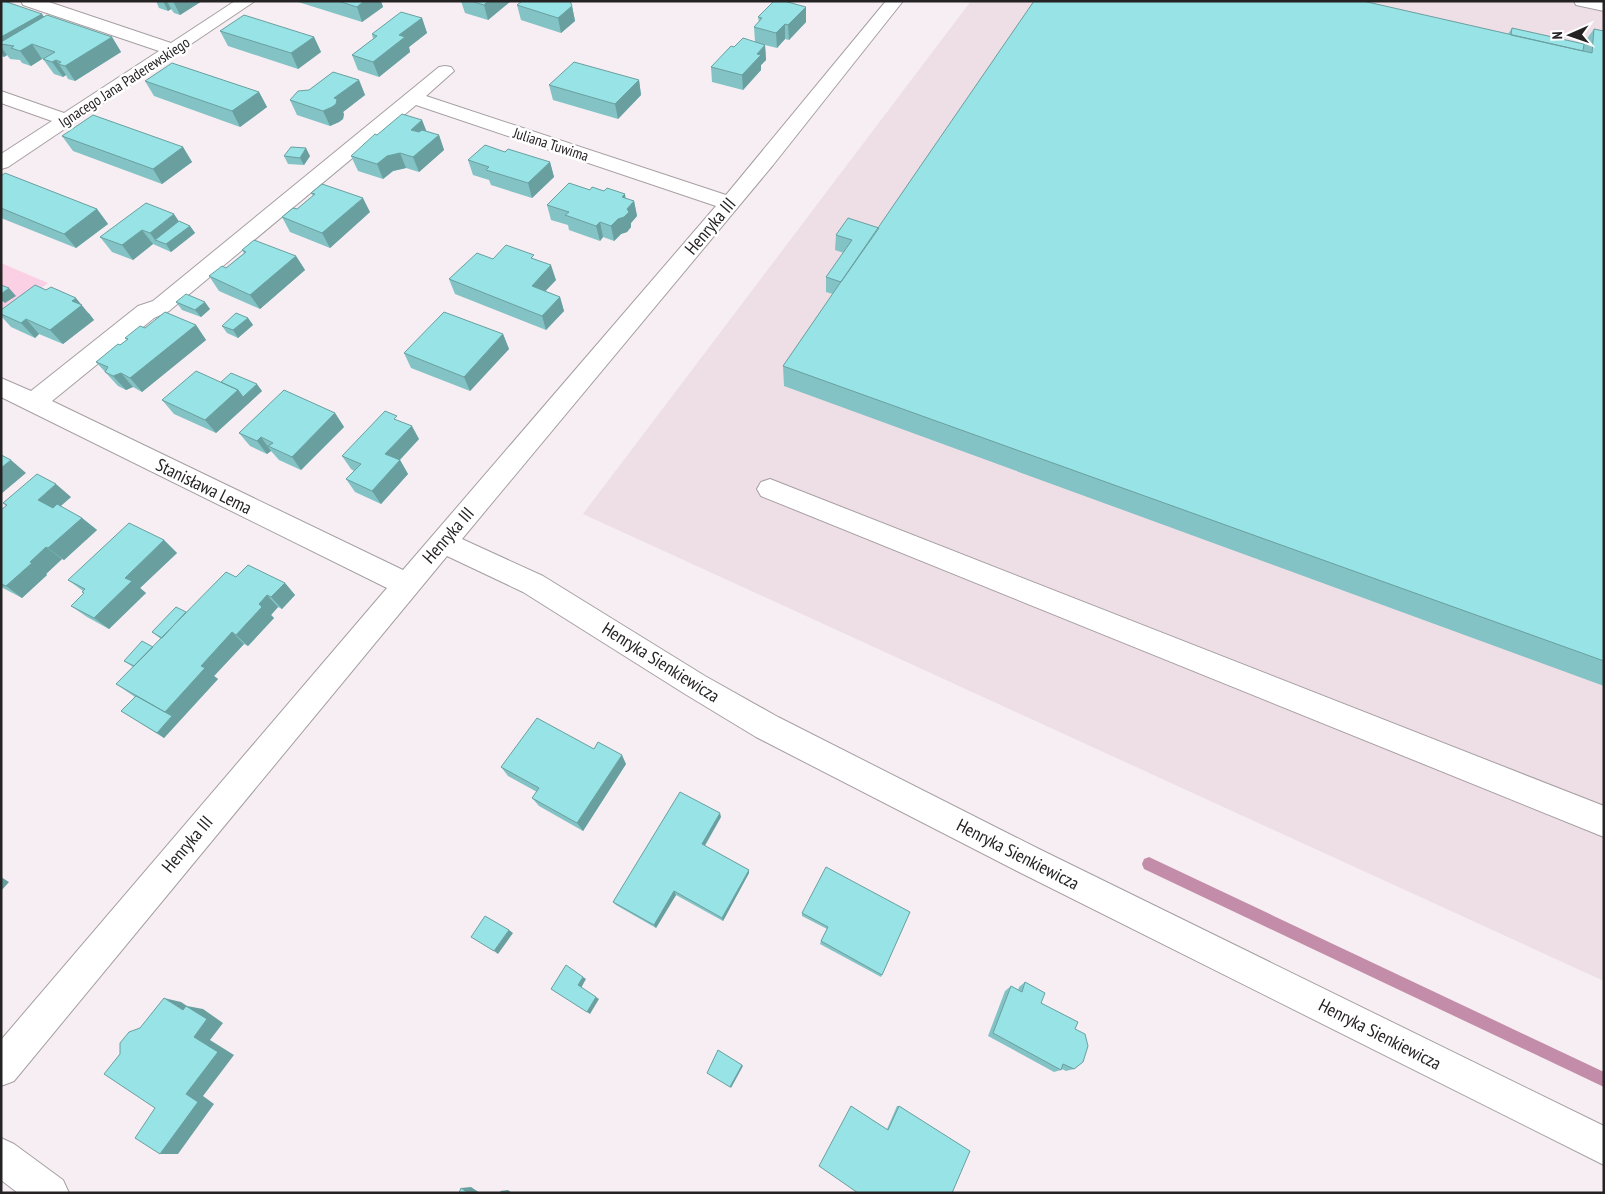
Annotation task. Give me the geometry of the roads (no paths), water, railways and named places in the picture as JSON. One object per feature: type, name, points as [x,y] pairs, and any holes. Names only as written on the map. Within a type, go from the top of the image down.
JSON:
[{"type":"street","points":[[29,1],[173,50]]},
{"type":"street","name":"Ignacego Jana Paderewskiego","points":[[1,163],[247,1]]},
{"type":"street","name":"Henryka III","points":[[1,1068],[406,584],[728,203],[766,161],[895,1]]},
{"type":"street","points":[[1582,1],[1604,6]]},
{"type":"street","points":[[33,403],[146,312],[161,306],[445,71]]},
{"type":"street","points":[[1,97],[66,120]]},
{"type":"street","name":"Juliana Tuwima","points":[[413,98],[728,203]]},
{"type":"street","name":"Stanisława Lema","points":[[1,387],[406,584]]},
{"type":"street","points":[[770,489],[1604,822]]},
{"type":"street","name":"Henryka Sienkiewicza","points":[[443,542],[533,584],[695,685],[767,726],[1028,860],[1604,1146]]},
{"type":"street","points":[[1,1157],[50,1193]]},
{"type":"waterway","points":[[1149,864],[1604,1080]]}]
